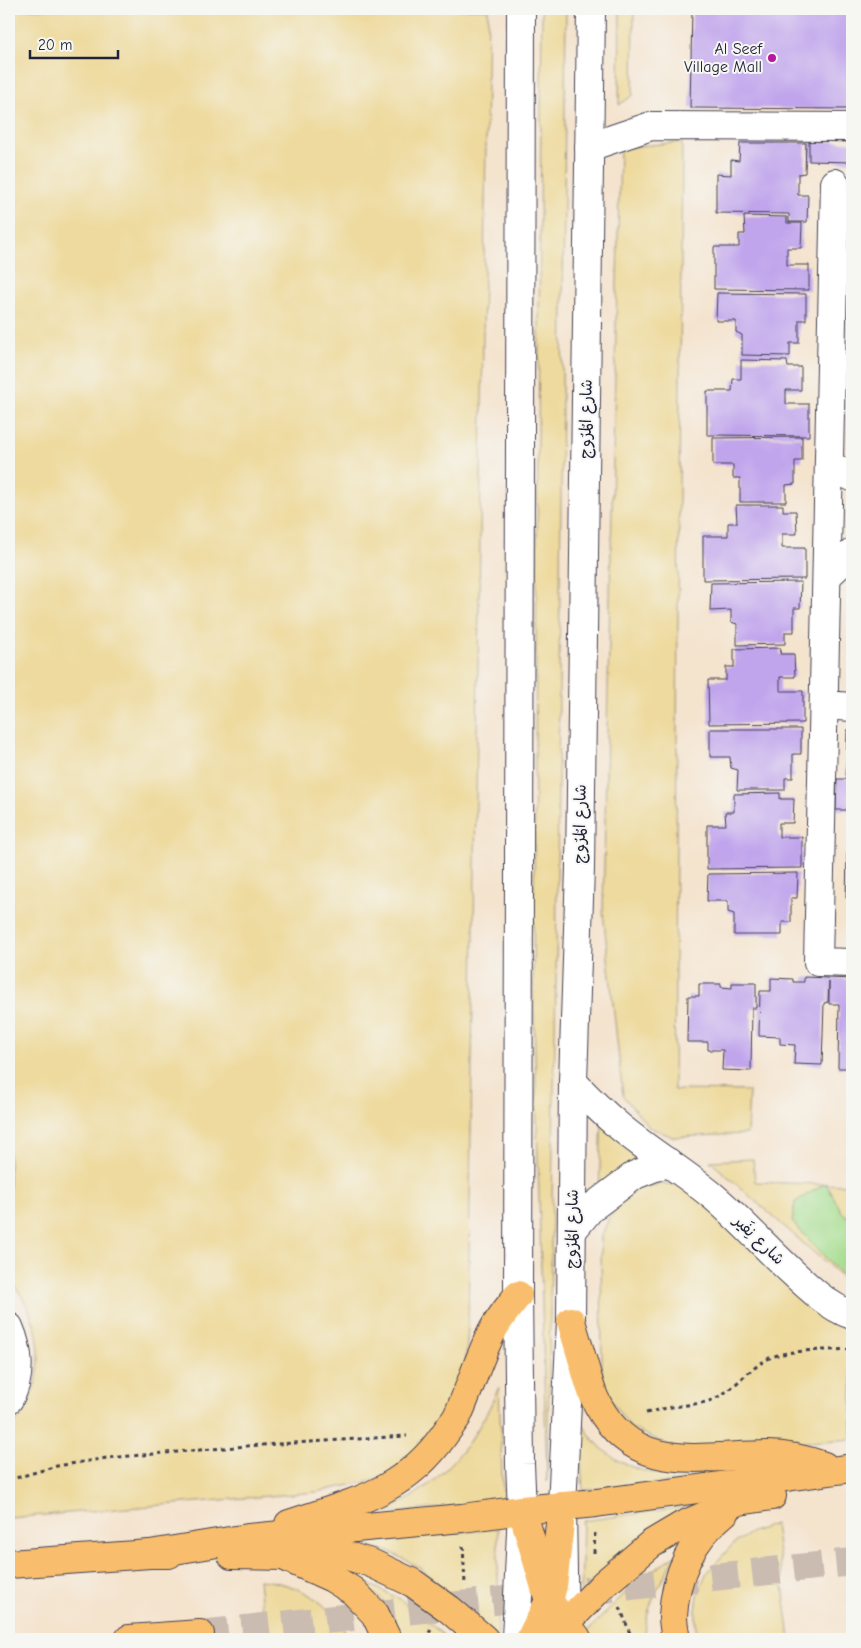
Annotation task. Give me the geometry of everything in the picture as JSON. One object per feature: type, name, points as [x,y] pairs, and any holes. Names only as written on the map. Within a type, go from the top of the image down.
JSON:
[{"type":"main road","points":[[248,1538],[361,1500],[400,1480],[418,1466],[433,1451],[456,1418],[492,1332],[504,1312],[518,1295]]},
{"type":"main road","points":[[571,1321],[596,1403],[612,1426],[636,1446],[667,1457],[683,1459],[770,1455],[786,1457],[818,1464],[846,1474]]},
{"type":"main road","points":[[522,1510],[548,1601],[566,1635],[604,1584],[651,1544],[684,1525],[740,1501],[846,1474]]},
{"type":"main road","points":[[150,1554],[248,1538],[462,1518],[846,1474]]},
{"type":"main road","points":[[676,1639],[673,1618],[677,1583],[691,1551],[712,1523],[740,1501]]},
{"type":"main road","points":[[530,1639],[553,1586],[562,1506]]},
{"type":"main road","points":[[9,1564],[150,1554],[283,1556],[318,1550],[331,1551],[371,1563],[413,1583],[449,1609],[484,1639]]},
{"type":"main road","points":[[283,1556],[332,1578],[353,1591],[375,1614],[387,1639]]},
{"type":"main road","points":[[129,1639],[200,1634]]},
{"type":"street","points":[[516,1639],[522,1510],[518,1295],[521,9]]},
{"type":"street","name":"شارع المُرُوج","points":[[566,1635],[562,1506],[571,1321],[573,1082],[580,868],[591,9]]},
{"type":"street","points":[[589,147],[651,126],[852,127]]},
{"type":"street","points":[[835,183],[843,273],[829,464],[818,962],[852,963]]},
{"type":"street","points":[[829,464],[852,477]]},
{"type":"street","points":[[826,576],[852,553]]},
{"type":"street","points":[[824,705],[852,707]]},
{"type":"street","name":"شارع نِفَير","points":[[573,1082],[596,1107],[620,1127],[689,1176],[716,1199],[809,1288],[841,1311],[852,1315]]},
{"type":"street","points":[[572,1231],[592,1208],[635,1175],[668,1162]]},
{"type":"street","points":[[9,1326],[15,1340],[18,1358],[17,1378],[9,1400]]},
{"type":"path","points":[[646,1414],[713,1399],[760,1364],[774,1356],[788,1353],[852,1349]]},
{"type":"path","points":[[9,1480],[57,1466],[107,1458],[412,1435]]},
{"type":"path","points":[[594,1561],[596,1526]]},
{"type":"path","points":[[463,1545],[466,1593]]},
{"type":"path","points":[[618,1602],[632,1639]]},
{"type":"green space","points":[[826,1183],[842,1212],[852,1221],[852,1286],[792,1222],[795,1202]]},
{"type":"sand","points":[[9,9],[488,9],[468,1328],[465,1368],[430,1443],[380,1479],[316,1492],[9,1518],[9,1430],[24,1412],[32,1394],[39,1360],[35,1326],[29,1310],[9,1278]]},
{"type":"sand","points":[[542,9],[566,9],[556,977],[547,1482],[533,982]]},
{"type":"sand","points":[[620,9],[634,9],[633,95],[619,105]]},
{"type":"sand","points":[[682,142],[674,1090],[749,1091],[747,1134],[673,1137],[649,1127],[623,1096],[603,912],[620,148]]},
{"type":"sand","points":[[602,1119],[637,1159],[599,1190]]},
{"type":"sand","points":[[753,1159],[755,1182],[824,1184],[795,1202],[792,1222],[852,1286],[710,1161]]},
{"type":"sand","points":[[665,1184],[686,1185],[852,1323],[852,1439],[707,1449],[678,1449],[631,1428],[610,1399],[602,1374],[601,1237],[609,1218],[627,1196],[640,1187]]},
{"type":"sand","points":[[827,1184],[852,1185],[852,1221],[842,1212]]},
{"type":"sand","points":[[499,1387],[503,1501],[383,1514],[422,1490],[453,1462],[478,1428]]},
{"type":"sand","points":[[577,1410],[586,1429],[609,1455],[636,1468],[696,1480],[583,1490]]},
{"type":"sand","points":[[713,1503],[581,1604],[583,1521]]},
{"type":"sand","points":[[775,1524],[790,1639],[696,1639],[698,1595],[706,1574],[733,1544],[752,1532]]},
{"type":"sand","points":[[498,1528],[498,1639],[421,1568],[390,1552],[357,1544]]},
{"type":"sand","points":[[677,1554],[659,1585],[651,1605],[645,1639],[580,1639],[633,1585]]},
{"type":"sand","points":[[358,1579],[400,1599],[448,1639],[400,1639],[396,1623],[385,1603]]},
{"type":"sand","points":[[259,1580],[288,1585],[312,1597],[333,1615],[349,1639],[265,1639]]},
{"type":"building","name":"Al Seef Village Mall","points":[[692,9],[852,9],[852,109],[690,108]]},
{"type":"building","points":[[809,141],[852,142],[852,162],[809,161]]},
{"type":"building","points":[[740,143],[806,143],[805,173],[798,174],[798,195],[808,195],[807,222],[789,222],[789,214],[716,213],[716,174],[731,175],[731,160],[739,161]]},
{"type":"building","points":[[744,216],[787,217],[787,223],[802,223],[801,248],[787,248],[787,265],[809,265],[809,290],[714,289],[714,247],[739,247],[739,234],[745,234]]},
{"type":"building","points":[[717,293],[806,294],[806,320],[799,320],[799,343],[790,343],[790,356],[742,355],[742,335],[736,332],[736,321],[716,321]]},
{"type":"building","points":[[741,360],[787,361],[788,367],[801,367],[801,390],[786,390],[786,404],[809,404],[809,436],[707,435],[707,391],[732,391],[733,379],[741,379]]},
{"type":"building","points":[[802,437],[802,461],[795,461],[795,484],[786,485],[786,502],[740,502],[740,478],[733,478],[733,465],[713,465],[713,438]]},
{"type":"building","points":[[736,505],[783,505],[783,511],[796,511],[797,534],[782,534],[782,548],[805,548],[805,579],[703,580],[703,536],[728,536],[728,523],[737,523]]},
{"type":"building","points":[[801,582],[800,608],[794,608],[794,632],[785,632],[785,644],[737,645],[737,624],[731,622],[731,610],[710,611],[711,583]]},
{"type":"building","points":[[781,648],[780,654],[794,654],[795,677],[780,677],[780,691],[803,691],[803,723],[709,724],[708,680],[726,680],[726,667],[734,667],[734,649]]},
{"type":"building","points":[[710,729],[801,729],[801,754],[793,754],[793,778],[785,778],[785,790],[737,790],[738,770],[731,768],[730,757],[710,757]]},
{"type":"building","points":[[847,730],[852,730],[852,810],[836,810],[837,779],[846,779]]},
{"type":"building","points":[[780,793],[780,799],[794,799],[793,823],[779,823],[779,837],[802,837],[802,868],[707,869],[707,825],[726,825],[725,812],[734,812],[734,794]]},
{"type":"building","points":[[847,853],[852,853],[852,898],[846,898]]},
{"type":"building","points":[[798,873],[797,898],[791,898],[791,922],[782,922],[782,935],[734,935],[734,914],[728,912],[728,901],[707,901],[708,874]]},
{"type":"building","points":[[804,977],[852,979],[852,1068],[838,1068],[839,1004],[829,1004],[829,982],[828,1002],[824,1003],[822,1065],[794,1064],[795,1045],[780,1044],[780,1037],[759,1036],[760,991],[771,991],[771,978],[793,979],[793,982],[804,982]]},
{"type":"building","points":[[732,983],[756,983],[756,1008],[752,1008],[751,1071],[722,1070],[723,1050],[708,1050],[708,1042],[687,1042],[688,996],[699,996],[699,984],[721,984],[721,987],[732,988]]},
{"type":"tunnel","points":[[585,1591],[852,1562]]},
{"type":"tunnel","points":[[200,1634],[540,1596]]},
{"type":"place","name":"Al Seef Village Mall","points":[[772,58]]}]
